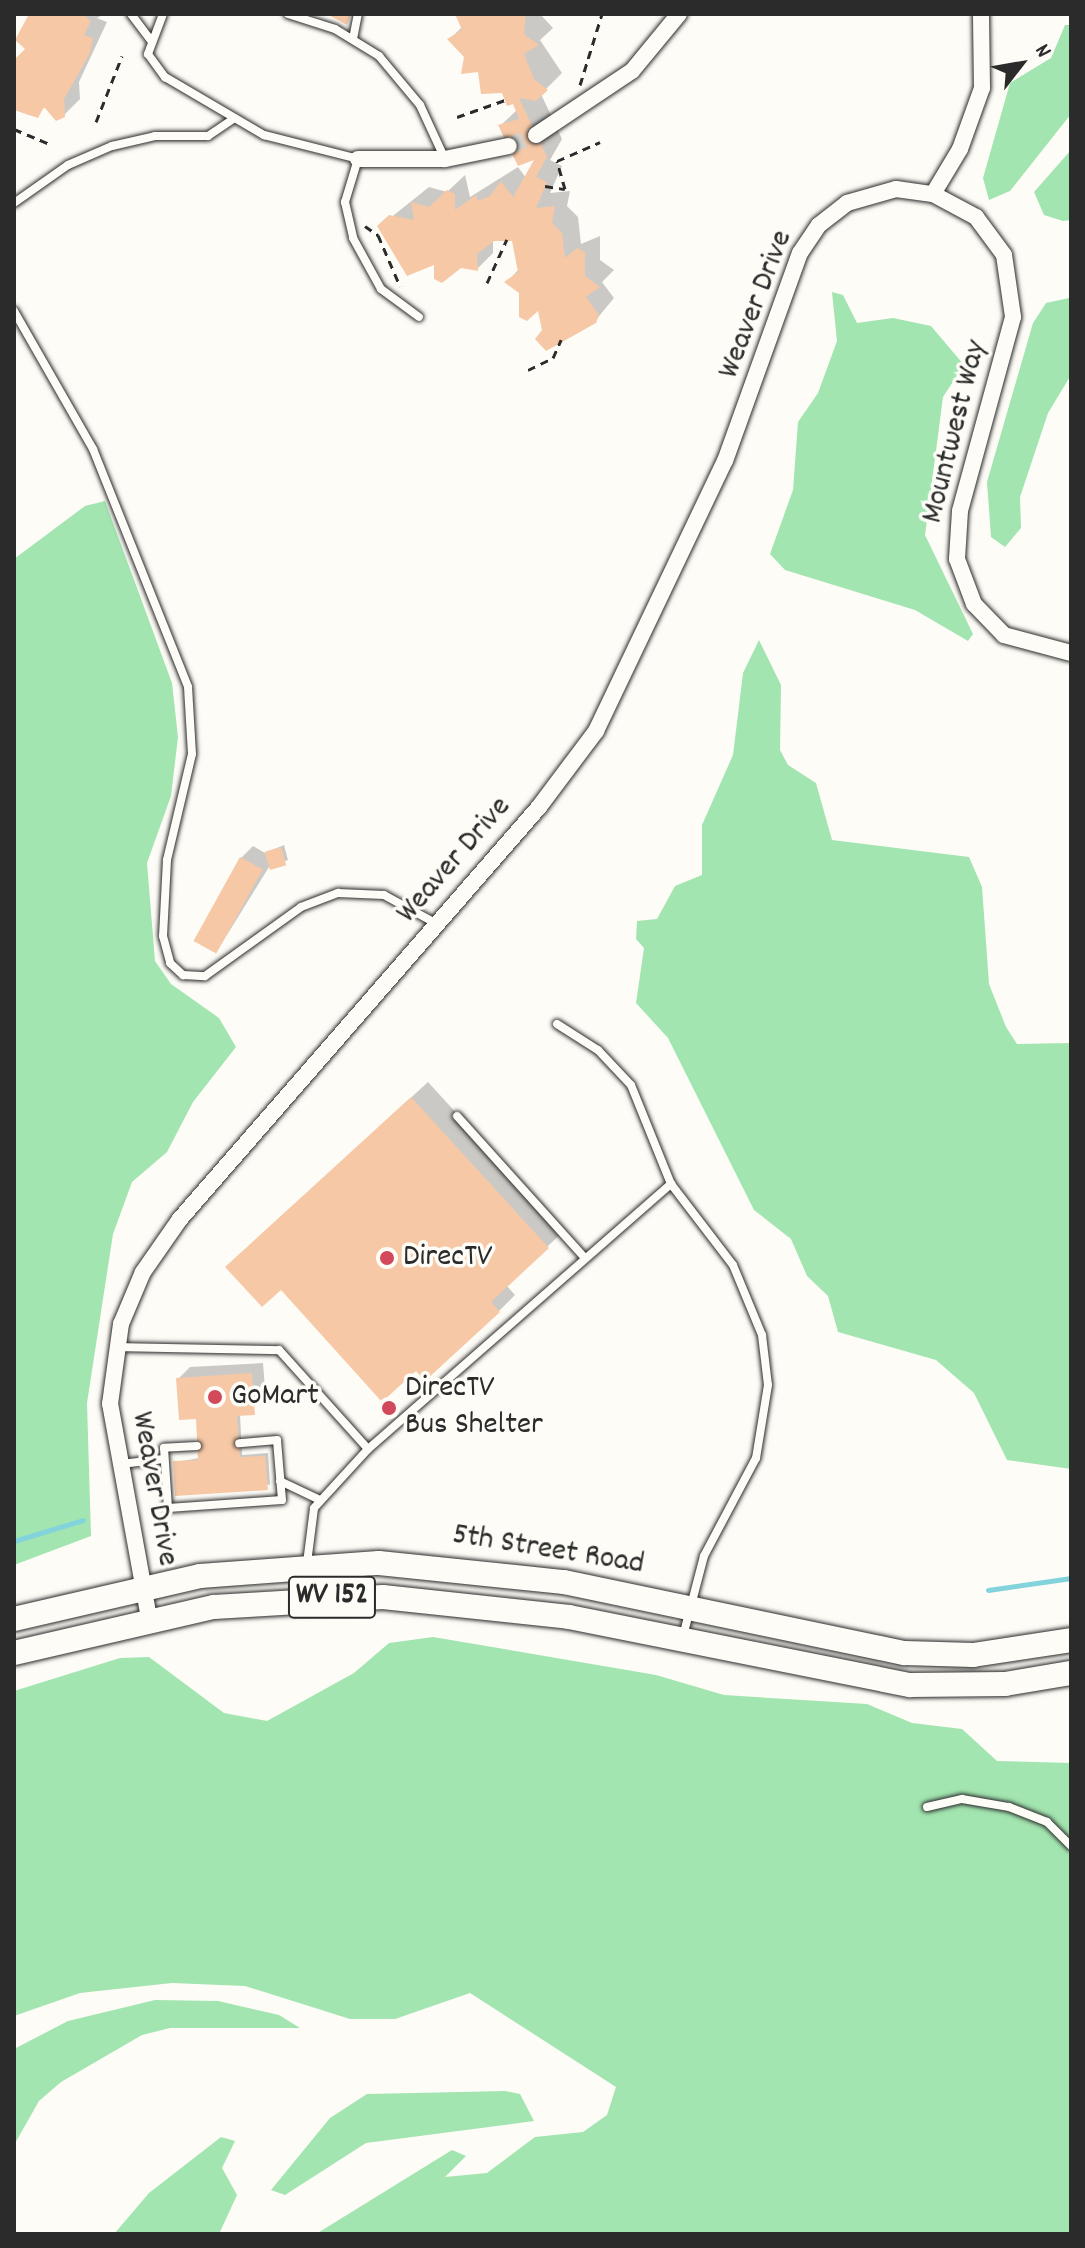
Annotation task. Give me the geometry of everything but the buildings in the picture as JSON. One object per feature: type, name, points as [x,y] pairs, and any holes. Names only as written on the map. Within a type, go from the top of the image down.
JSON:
[{"type":"main road","name":"5th Street Road","points":[[14,1619],[141,1585],[307,1565],[503,1572],[917,1654],[973,1655],[1071,1640]]},
{"type":"main road","name":"5th Street Road","points":[[14,1653],[149,1618],[273,1600],[383,1597],[487,1603],[910,1685],[1005,1684],[1071,1673]]},
{"type":"street","points":[[536,135],[632,71],[679,14]]},
{"type":"street","points":[[933,194],[976,110],[984,69],[981,14]]},
{"type":"street","points":[[358,159],[445,159],[509,146]]},
{"type":"street","name":"Weaver Drive","points":[[149,1618],[116,1464],[110,1404],[116,1347],[143,1272],[173,1228],[573,764],[621,686],[741,424],[808,239],[862,196],[896,189],[933,194]]},
{"type":"street","name":"Mountwest Way","points":[[933,194],[992,234],[1014,296],[960,511],[962,580],[1004,635],[1071,653]]},
{"type":"lane","points":[[131,14],[151,41],[156,70],[233,119],[290,144],[358,159],[345,202],[353,238],[381,289],[419,317]]},
{"type":"lane","points":[[151,41],[163,14]]},
{"type":"lane","points":[[288,14],[311,17],[353,39],[409,88],[445,159]]},
{"type":"lane","points":[[353,39],[358,14]]},
{"type":"lane","points":[[14,203],[101,150],[155,136],[208,136],[233,119]]},
{"type":"lane","points":[[14,311],[93,449],[188,687],[192,754],[167,860],[163,936],[170,963],[183,975],[205,976],[301,907],[338,893],[384,895],[438,924]]},
{"type":"lane","points":[[557,1024],[625,1076],[671,1184],[746,1288],[768,1385],[756,1458],[704,1556],[682,1641]]},
{"type":"lane","points":[[457,1116],[583,1256]]},
{"type":"lane","points":[[307,1565],[309,1522],[320,1500],[368,1449],[583,1256],[671,1184]]},
{"type":"lane","points":[[116,1347],[279,1350],[368,1449]]},
{"type":"lane","points":[[197,1446],[164,1448],[168,1508],[282,1500],[277,1440],[239,1443]]},
{"type":"lane","points":[[116,1464],[164,1459]]},
{"type":"lane","points":[[280,1481],[320,1500]]},
{"type":"lane","points":[[927,1807],[962,1799],[1009,1807],[1047,1822],[1071,1846]]},
{"type":"path","points":[[577,91],[602,14]]},
{"type":"path","points":[[96,122],[122,56]]},
{"type":"path","points":[[457,117],[505,100]]},
{"type":"path","points":[[14,129],[50,144]]},
{"type":"path","points":[[545,186],[565,189],[557,161],[600,142]]},
{"type":"path","points":[[360,224],[376,232],[390,256],[404,298]]},
{"type":"path","points":[[487,283],[507,239]]},
{"type":"path","points":[[528,370],[553,358],[561,340]]},
{"type":"green space","points":[[1065,25],[1071,25],[1071,114],[1010,191],[989,200],[983,178],[1010,83],[1051,58]]},
{"type":"green space","points":[[1071,150],[1071,220],[1063,221],[1044,215],[1034,192]]},
{"type":"green space","points":[[832,292],[843,295],[857,323],[893,318],[931,326],[964,365],[943,397],[925,535],[973,634],[968,641],[915,610],[785,570],[770,554],[793,490],[798,422],[818,393],[837,341]]},
{"type":"green space","points":[[1069,298],[1071,375],[1048,413],[1020,497],[1021,528],[1005,547],[991,537],[987,482],[1033,323],[1046,303]]},
{"type":"green space","points":[[105,501],[172,683],[178,737],[171,796],[147,863],[155,961],[171,984],[219,1018],[236,1047],[193,1102],[167,1152],[132,1182],[113,1234],[87,1403],[91,1536],[14,1565],[14,559],[85,506]]},
{"type":"green space","points":[[759,640],[781,685],[780,750],[788,765],[816,783],[832,840],[969,857],[982,887],[989,984],[1006,1027],[1017,1044],[1071,1043],[1071,1469],[1007,1460],[974,1393],[936,1360],[838,1332],[828,1296],[807,1276],[791,1239],[754,1210],[668,1038],[636,1003],[644,948],[636,939],[637,921],[657,919],[675,886],[702,875],[702,825],[733,755],[743,673]]},
{"type":"green space","points":[[433,1637],[656,1675],[724,1695],[867,1704],[912,1723],[962,1729],[997,1761],[1071,1763],[1071,2234],[316,2234],[452,2150],[466,2156],[445,2177],[487,2173],[535,2137],[583,2132],[607,2115],[616,2087],[470,1993],[395,2019],[350,2019],[245,1986],[172,1983],[80,1993],[14,2016],[14,1691],[120,1658],[149,1657],[224,1713],[267,1721],[354,1673],[389,1643]]},
{"type":"green space","points":[[155,2000],[218,2001],[279,2015],[300,2028],[170,2028],[142,2035],[61,2082],[39,2101],[14,2145],[14,2049],[68,2021]]},
{"type":"green space","points":[[505,2091],[520,2094],[534,2121],[366,2143],[285,2195],[271,2190],[330,2118],[367,2094]]},
{"type":"green space","points":[[221,2137],[235,2141],[222,2168],[237,2195],[219,2234],[114,2234],[149,2193]]},
{"type":"waterway","points":[[14,1541],[83,1520]]},
{"type":"waterway","points":[[988,1590],[1071,1578]]},
{"type":"tunnel","points":[[509,146],[536,135]]},
{"type":"place","name":"DirecTV","points":[[387,1258]]},
{"type":"place","name":"GoMart","points":[[215,1397]]},
{"type":"place","name":"DirecTV Bus Shelter","points":[[389,1408]]}]
